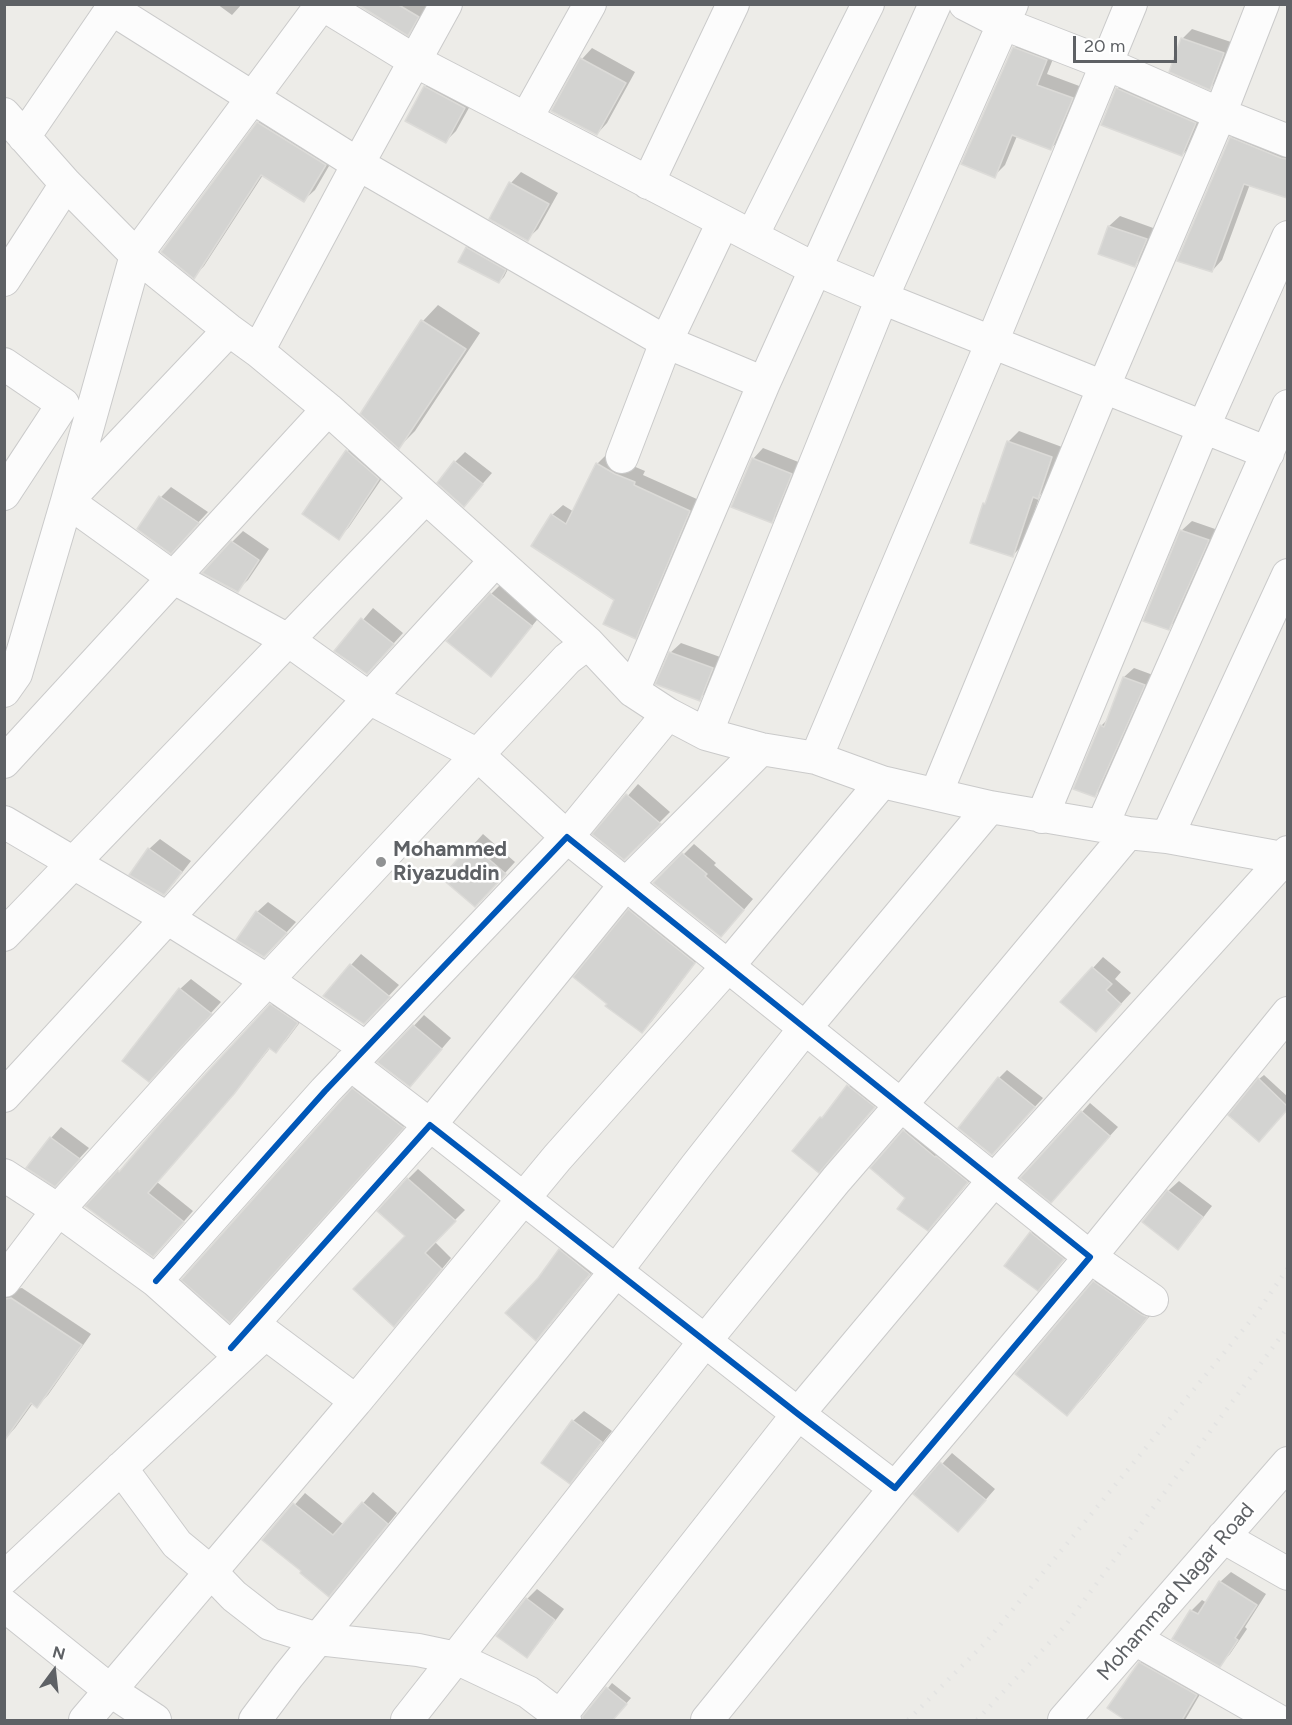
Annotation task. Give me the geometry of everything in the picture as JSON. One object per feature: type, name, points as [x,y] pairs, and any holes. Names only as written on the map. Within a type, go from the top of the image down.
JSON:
[{"type":"street","points":[[4,691],[16,674],[136,255],[322,4],[415,61],[815,269],[1268,453]]},
{"type":"street","points":[[258,351],[446,4]]},
{"type":"street","points":[[526,119],[590,4]]},
{"type":"street","points":[[648,183],[733,4]]},
{"type":"street","points":[[752,236],[868,4]]},
{"type":"street","points":[[633,691],[764,383],[935,4]]},
{"type":"street","points":[[965,4],[1008,14],[1107,64],[1287,141]]},
{"type":"street","points":[[816,758],[992,342],[1131,4]]},
{"type":"street","points":[[936,794],[1104,386],[1220,114],[1263,4]]},
{"type":"street","points":[[764,383],[666,342],[358,164],[251,99],[113,7],[14,125],[66,184],[136,255],[328,409],[588,643],[633,691],[668,714],[706,734],[761,749],[816,758],[882,782],[990,807],[1115,830],[1287,856]]},
{"type":"street","points":[[706,734],[882,298],[1008,14]]},
{"type":"street","points":[[4,280],[66,184]]},
{"type":"street","points":[[622,457],[666,342],[723,222]]},
{"type":"street","points":[[1042,817],[1204,426],[1287,237]]},
{"type":"street","points":[[67,501],[229,330]]},
{"type":"street","points":[[4,364],[63,404],[4,494]]},
{"type":"street","points":[[407,1720],[705,1341],[836,1180],[902,1105],[1115,830],[1287,406]]},
{"type":"street","points":[[4,762],[328,409]]},
{"type":"street","points":[[4,935],[426,497]]},
{"type":"street","points":[[67,501],[174,578],[288,640],[369,698],[478,754],[567,837],[625,885],[1090,1257],[1152,1300]]},
{"type":"street","points":[[4,1096],[496,560]]},
{"type":"street","points":[[1167,837],[1287,575]]},
{"type":"street","points":[[4,1281],[58,1210],[185,1069],[567,659],[588,643]]},
{"type":"street","points":[[156,1281],[358,1056],[567,837],[668,714]]},
{"type":"street","points":[[231,1348],[430,1125],[625,885],[761,749]]},
{"type":"street","points":[[86,1720],[356,1401],[523,1198],[729,966],[882,782]]},
{"type":"street","points":[[255,1720],[288,1676],[616,1271],[805,1028],[990,807]]},
{"type":"street","points":[[4,822],[167,918],[268,981],[358,1056],[430,1125],[894,1488]]},
{"type":"street","points":[[121,1468],[177,1544],[211,1572],[234,1596],[270,1624],[318,1639],[418,1650],[456,1658],[528,1692],[560,1719],[798,1414],[994,1179],[1287,856]]},
{"type":"street","points":[[708,1720],[894,1488],[1090,1257],[1287,1013]]},
{"type":"street","points":[[4,1175],[58,1210],[156,1281],[231,1348]]},
{"type":"street","points":[[231,1348],[266,1333]]},
{"type":"street","points":[[266,1333],[356,1401]]},
{"type":"street","points":[[4,1578],[266,1333]]},
{"type":"street","name":"Mohammad Nagar Road","points":[[1064,1720],[1287,1463]]},
{"type":"street","points":[[1223,1537],[1287,1574]]},
{"type":"street","points":[[4,1605],[111,1690],[155,1720]]},
{"type":"street","points":[[1135,1639],[1277,1720]]},
{"type":"building","points":[[357,4],[397,4],[419,17],[408,36]]},
{"type":"building","points":[[1181,38],[1224,53],[1210,90],[1169,72]]},
{"type":"building","points":[[1013,47],[1047,60],[1037,85],[1073,98],[1051,150],[1012,135],[995,178],[961,164]]},
{"type":"building","points":[[580,58],[626,83],[597,135],[551,111]]},
{"type":"building","points":[[424,86],[465,108],[446,143],[405,121]]},
{"type":"building","points":[[1116,88],[1196,123],[1182,156],[1101,125]]},
{"type":"building","points":[[257,122],[326,165],[304,202],[261,175],[194,279],[161,252]]},
{"type":"building","points":[[1230,137],[1287,159],[1287,198],[1244,184],[1212,272],[1177,261]]},
{"type":"building","points":[[509,182],[549,204],[528,241],[489,219]]},
{"type":"building","points":[[1108,226],[1147,239],[1135,267],[1098,254]]},
{"type":"building","points":[[466,247],[506,270],[499,283],[458,262]]},
{"type":"building","points":[[421,320],[466,349],[399,449],[360,414]]},
{"type":"building","points":[[1007,441],[1052,457],[1038,499],[1033,497],[1013,557],[970,543]]},
{"type":"building","points":[[346,450],[379,479],[339,540],[302,514]]},
{"type":"building","points":[[752,458],[792,474],[772,523],[731,507]]},
{"type":"building","points":[[454,461],[483,484],[464,507],[437,483]]},
{"type":"building","points":[[596,463],[635,482],[634,485],[690,511],[636,639],[603,624],[614,600],[531,546],[551,514],[566,524]]},
{"type":"building","points":[[159,496],[199,523],[171,554],[137,529]]},
{"type":"building","points":[[1180,530],[1209,540],[1169,630],[1143,621]]},
{"type":"building","points":[[231,541],[259,560],[238,592],[202,573]]},
{"type":"building","points":[[490,593],[532,626],[491,677],[446,641]]},
{"type":"building","points":[[361,618],[394,644],[367,674],[334,651]]},
{"type":"building","points":[[669,652],[713,668],[700,701],[655,684]]},
{"type":"building","points":[[1123,677],[1145,685],[1095,797],[1073,789],[1100,725],[1104,727]]},
{"type":"building","points":[[626,794],[661,824],[624,860],[592,834]]},
{"type":"building","points":[[471,844],[506,874],[475,907],[441,878]]},
{"type":"building","points":[[148,848],[182,872],[164,895],[129,875]]},
{"type":"building","points":[[682,853],[744,910],[721,937],[653,883]]},
{"type":"building","points":[[628,909],[695,963],[642,1033],[605,1006],[607,1004],[573,977]]},
{"type":"building","points":[[256,911],[287,933],[264,957],[236,940]]},
{"type":"building","points":[[350,964],[390,997],[364,1024],[323,996]]},
{"type":"building","points":[[1092,967],[1112,984],[1106,990],[1121,1004],[1096,1032],[1060,1002]]},
{"type":"building","points":[[179,988],[212,1014],[149,1082],[122,1061]]},
{"type":"building","points":[[270,1004],[298,1023],[276,1053],[269,1048],[234,1094],[148,1193],[184,1222],[153,1257],[85,1206],[118,1170],[119,1172],[163,1120]]},
{"type":"building","points":[[413,1025],[442,1049],[410,1087],[377,1062]]},
{"type":"building","points":[[998,1077],[1035,1107],[992,1155],[958,1128]]},
{"type":"building","points":[[1258,1078],[1287,1106],[1287,1110],[1259,1142],[1228,1115]]},
{"type":"building","points":[[847,1085],[875,1107],[819,1173],[792,1151],[820,1117],[822,1118]]},
{"type":"building","points":[[352,1088],[404,1128],[230,1323],[181,1280]]},
{"type":"building","points":[[1081,1111],[1110,1136],[1051,1203],[1020,1178]]},
{"type":"building","points":[[903,1130],[968,1182],[928,1231],[897,1209],[905,1198],[870,1168]]},
{"type":"building","points":[[50,1137],[80,1159],[55,1187],[26,1168]]},
{"type":"building","points":[[407,1178],[456,1221],[425,1253],[442,1269],[394,1327],[353,1289],[405,1236],[377,1211]]},
{"type":"building","points":[[1167,1190],[1203,1217],[1178,1250],[1142,1222]]},
{"type":"building","points":[[1030,1232],[1064,1259],[1038,1291],[1004,1266]]},
{"type":"building","points":[[559,1249],[590,1274],[536,1341],[505,1313],[538,1278]]},
{"type":"building","points":[[1093,1281],[1148,1317],[1067,1416],[1015,1374]]},
{"type":"building","points":[[11,1298],[82,1345],[37,1408],[31,1403],[4,1441],[4,1299]]},
{"type":"building","points":[[572,1420],[602,1442],[570,1484],[541,1463]]},
{"type":"building","points":[[940,1462],[986,1500],[958,1532],[913,1494]]},
{"type":"building","points":[[362,1502],[388,1524],[329,1597],[262,1540],[293,1503],[333,1535]]},
{"type":"building","points":[[1219,1581],[1257,1605],[1235,1638],[1238,1640],[1220,1667],[1172,1639],[1190,1610],[1198,1614]]},
{"type":"building","points":[[526,1598],[555,1620],[527,1658],[496,1636]]},
{"type":"building","points":[[1139,1662],[1197,1695],[1182,1720],[1125,1720],[1107,1708]]},
{"type":"building","points":[[606,1687],[627,1704],[613,1720],[583,1720],[582,1717]]},
{"type":"railway","points":[[908,1720],[986,1642],[1256,1314],[1288,1268]]},
{"type":"railway","points":[[977,1720],[1065,1626],[1288,1327]]},
{"type":"cycle path","points":[[156,1281],[325,1091],[567,837],[1090,1257],[895,1488],[430,1125],[231,1348]]},
{"type":"place","name":"Mohammed Riyazuddin","points":[[381,862]]}]
